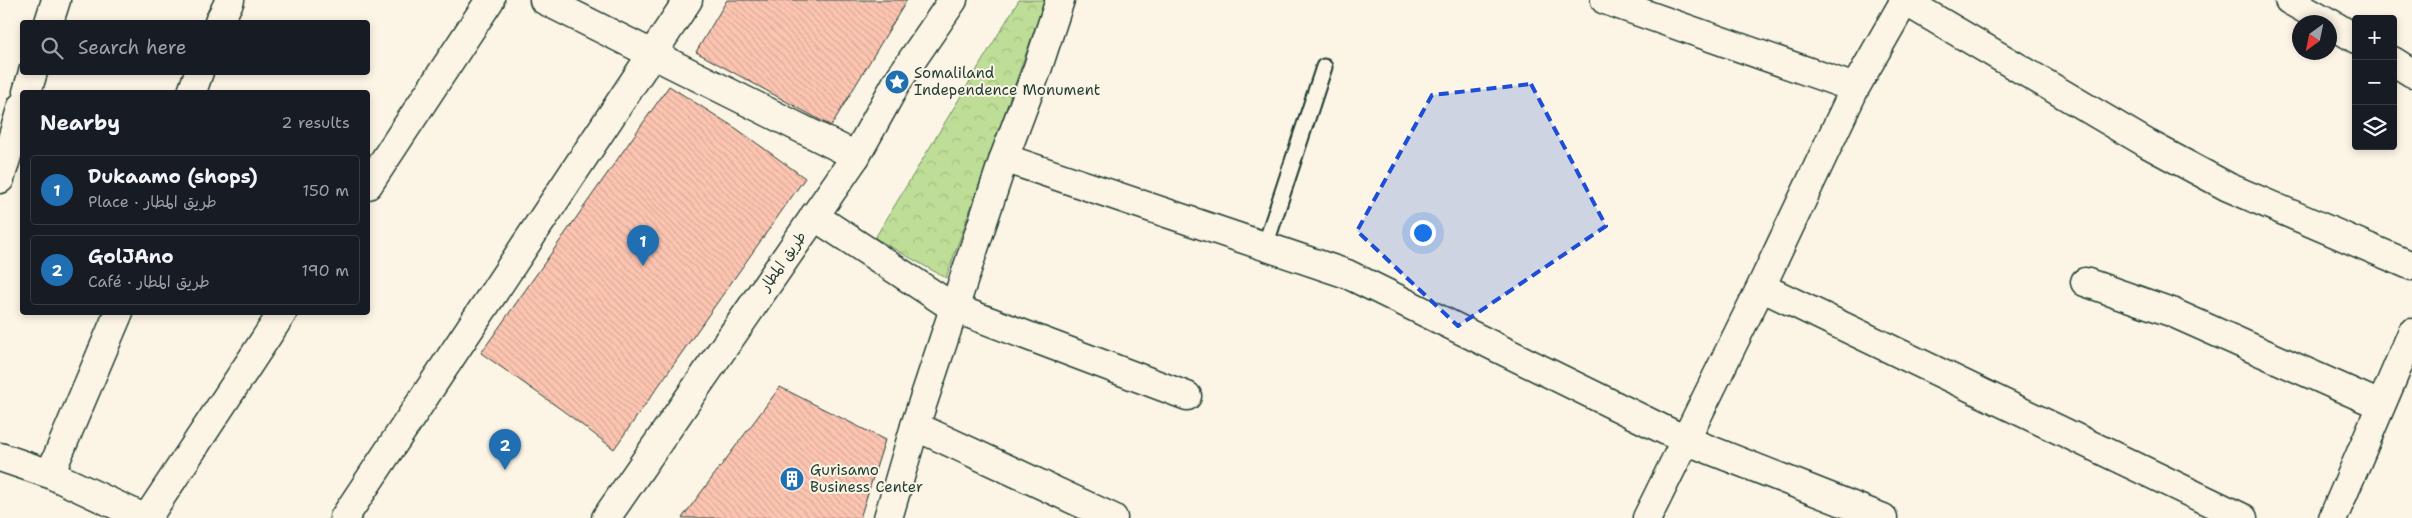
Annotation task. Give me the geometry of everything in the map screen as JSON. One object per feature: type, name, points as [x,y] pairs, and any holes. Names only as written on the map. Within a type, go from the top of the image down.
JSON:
[{"type":"street","points":[[49,20],[56,0]]},
{"type":"street","points":[[220,20],[230,0]]},
{"type":"street","points":[[370,182],[490,0]]},
{"type":"street","points":[[544,0],[652,56],[856,156]]},
{"type":"street","points":[[344,518],[688,0]]},
{"type":"street","name":"طريق المطار","points":[[606,518],[856,156],[898,82],[953,0]]},
{"type":"street","points":[[888,518],[915,426],[954,308],[1004,158],[1037,70],[1060,0]]},
{"type":"street","points":[[1605,0],[1855,88]]},
{"type":"street","points":[[1647,518],[1761,287],[1855,88],[1904,0],[2148,144],[2228,187],[2412,266]]},
{"type":"street","points":[[2289,0],[2315,15]]},
{"type":"street","points":[[2337,28],[2352,37]]},
{"type":"street","points":[[2397,64],[2412,73]]},
{"type":"street","points":[[28,90],[32,75]]},
{"type":"street","points":[[193,90],[198,75]]},
{"type":"street","points":[[0,178],[20,113]]},
{"type":"street","points":[[1004,158],[1347,274],[1685,440],[1883,518]]},
{"type":"street","points":[[814,216],[954,308],[1187,396]]},
{"type":"street","points":[[2085,282],[2171,312],[2380,405]]},
{"type":"street","points":[[1761,287],[2243,518]]},
{"type":"street","points":[[50,474],[118,315]]},
{"type":"street","points":[[0,457],[50,474],[146,518],[281,315]]},
{"type":"street","points":[[2333,518],[2412,333]]},
{"type":"street","points":[[915,426],[1113,518]]},
{"type":"lane","points":[[1266,246],[1324,67]]},
{"type":"highlighted area","points":[[1531,84],[1606,226],[1458,326],[1357,231],[1432,95]]},
{"type":"green space","points":[[1019,0],[1045,0],[946,278],[875,238]]},
{"type":"building","points":[[727,0],[907,0],[831,126],[696,52]]},
{"type":"building","points":[[669,86],[737,129],[805,178],[614,449],[481,353]]},
{"type":"building","name":"Gurisamo Business Center","points":[[780,387],[885,440],[860,518],[682,518]]},
{"type":"place","name":"Somaliland Independence Monument","points":[[897,82]]},
{"type":"place","name":"Dukaamo (shops)","points":[[643,266]]},
{"type":"place","name":"GolJAno","points":[[505,470]]},
{"type":"place","name":"Gurisamo Business Center","points":[[792,479]]}]
